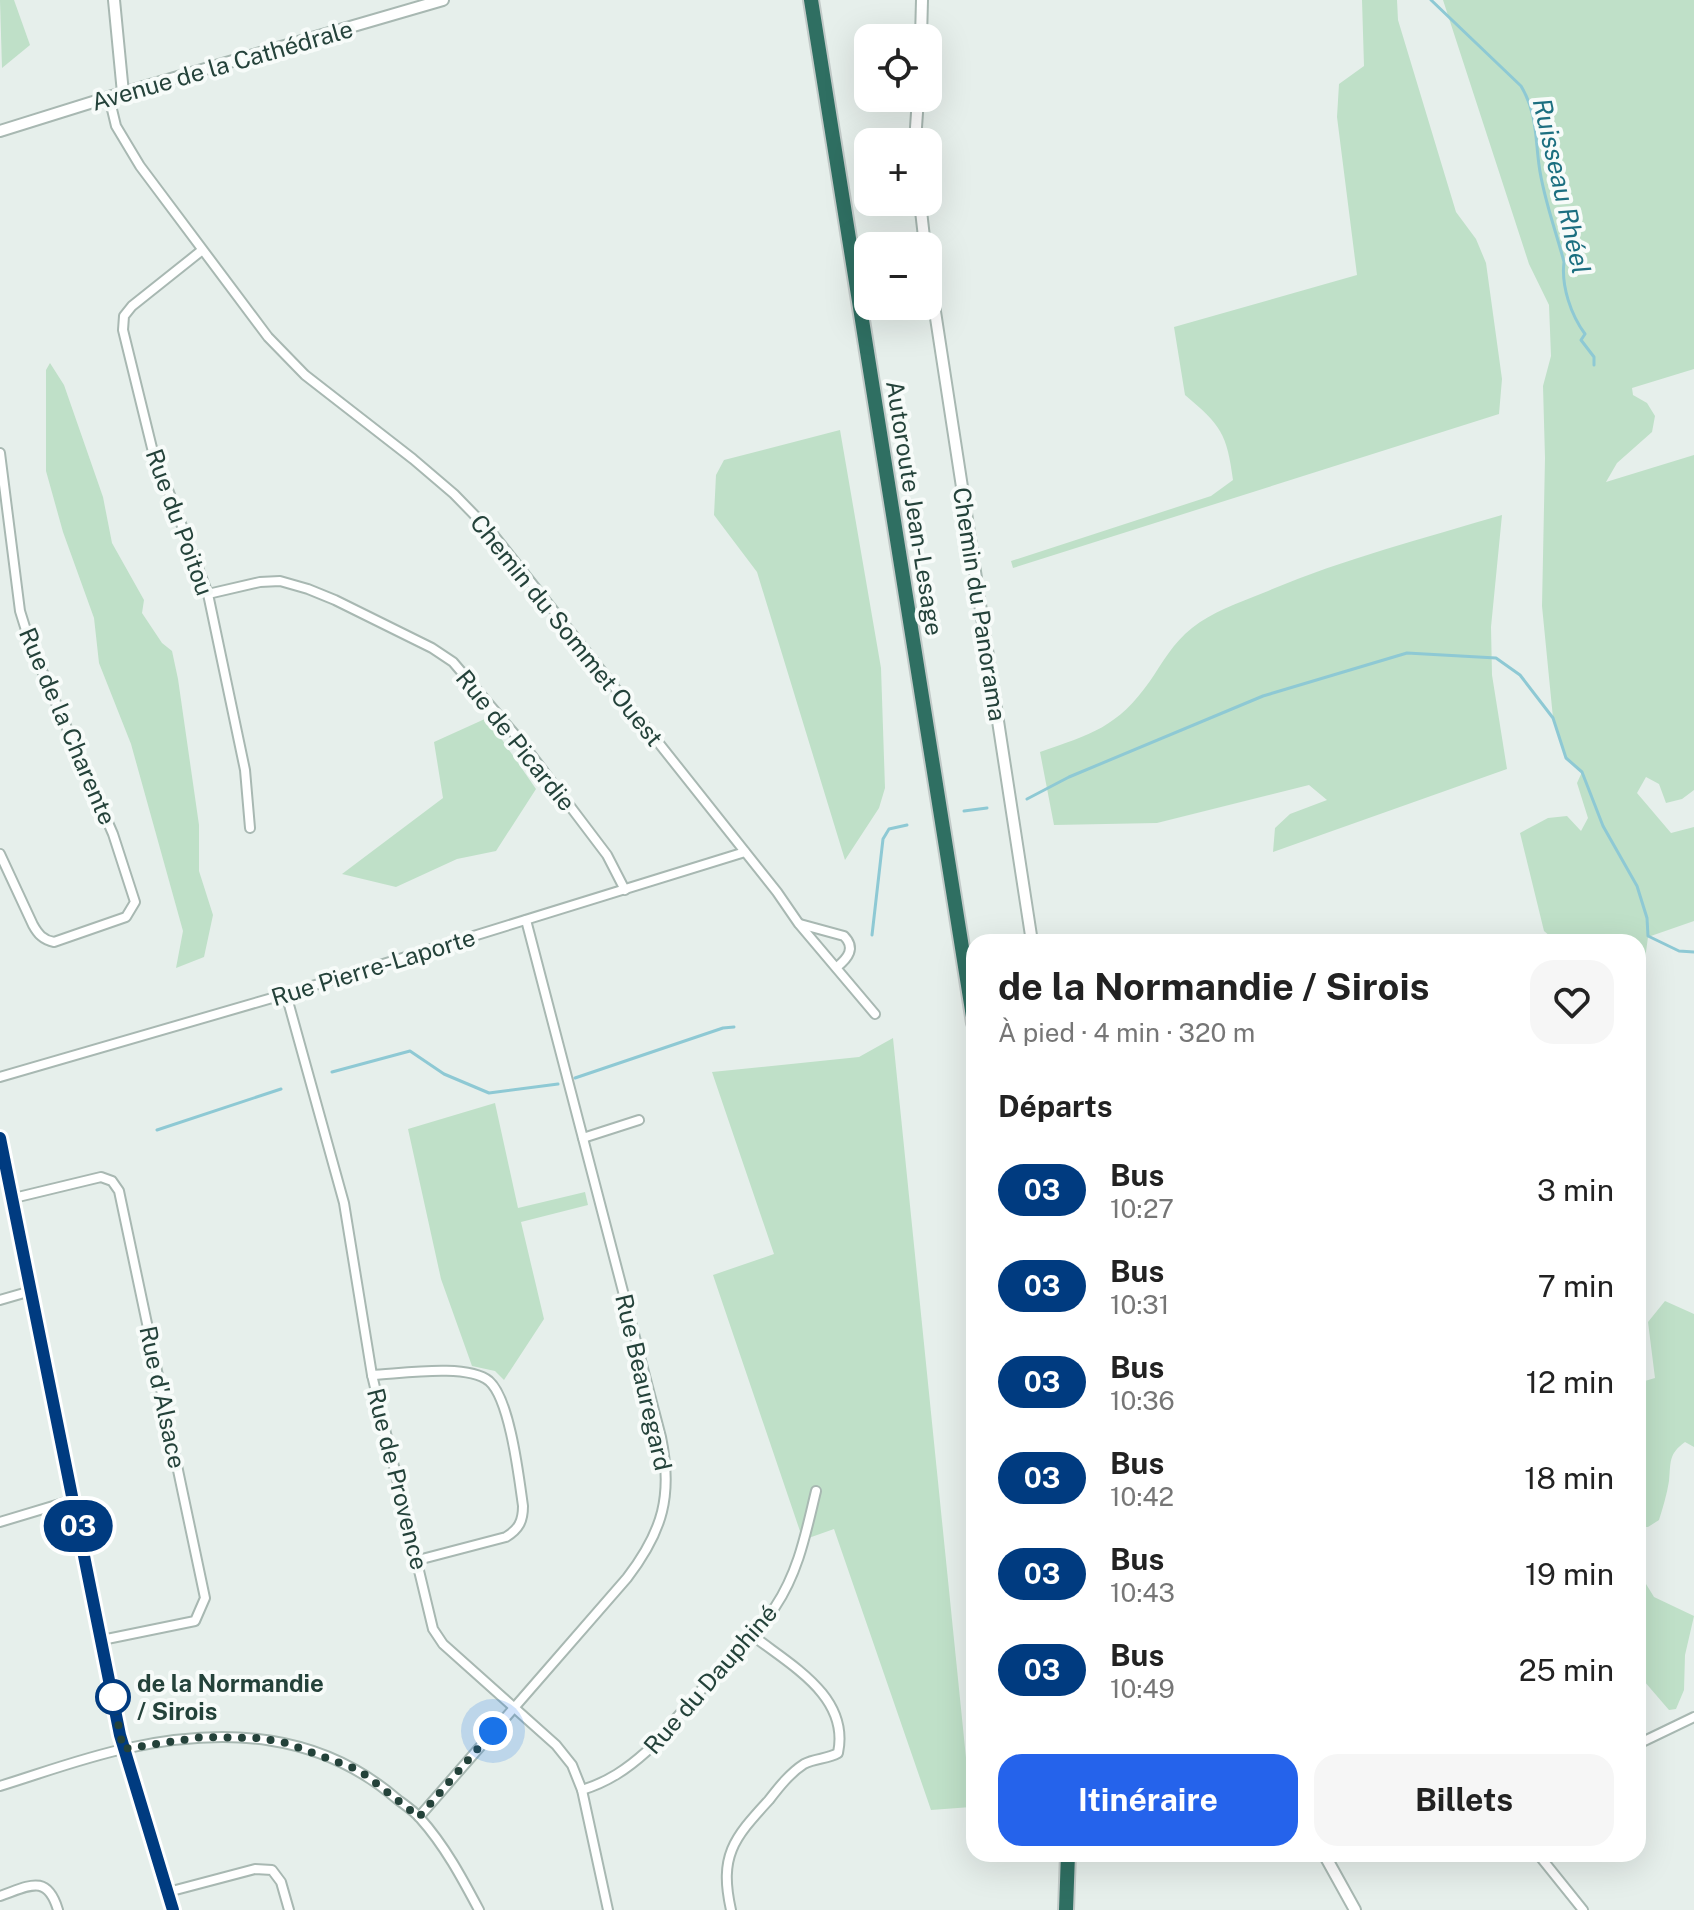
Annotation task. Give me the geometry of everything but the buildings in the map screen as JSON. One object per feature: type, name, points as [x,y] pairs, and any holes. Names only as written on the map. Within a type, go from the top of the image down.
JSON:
[{"type":"highway","name":"Autoroute Jean-Lesage","points":[[811,0],[966,973]]},
{"type":"highway","points":[[1066,1910],[1068,1862]]},
{"type":"street","points":[[114,0],[123,93]]},
{"type":"street","name":"Avenue de la Cathédrale","points":[[0,131],[443,0]]},
{"type":"street","points":[[921,24],[922,0]]},
{"type":"street","name":"Chemin du Sommet Ouest","points":[[109,97],[116,126],[140,166],[268,337],[305,375],[454,494],[492,533],[777,892],[799,924],[875,1014]]},
{"type":"street","name":"Rue du Poitou","points":[[201,251],[132,306],[124,316],[123,330],[152,448],[208,594],[245,770],[250,828]]},
{"type":"street","name":"Chemin du Panorama","points":[[936,320],[1031,934]]},
{"type":"street","name":"Rue de la Charente","points":[[0,453],[20,611],[30,643],[113,834],[135,902],[126,917],[54,942],[48,941],[38,934],[33,925],[0,854]]},
{"type":"street","name":"Rue de Picardie","points":[[208,594],[260,582],[280,581],[335,600],[409,636],[453,662],[523,744],[599,844],[625,890]]},
{"type":"street","name":"Rue Pierre-Laporte","points":[[0,1077],[286,994],[745,852]]},
{"type":"street","name":"Rue Beauregard","points":[[419,1817],[638,1564],[654,1537],[666,1500],[666,1468],[661,1437],[526,920]]},
{"type":"street","points":[[799,924],[844,936],[848,940],[851,947],[849,957],[837,967]]},
{"type":"street","name":"Rue de Provence","points":[[286,994],[344,1203],[372,1375],[433,1629],[443,1644],[556,1745],[572,1765],[582,1790],[608,1910]]},
{"type":"street","points":[[583,1138],[639,1120]]},
{"type":"street","points":[[0,1138],[123,1749],[173,1910]]},
{"type":"street","name":"Rue d'Alsace","points":[[14,1198],[101,1177],[112,1181],[119,1191],[205,1598],[195,1621],[102,1640]]},
{"type":"street","points":[[0,1300],[31,1291]]},
{"type":"street","points":[[372,1375],[475,1374],[489,1381],[497,1391],[507,1419],[523,1506],[523,1519],[517,1530],[506,1537],[418,1560]]},
{"type":"street","name":"Rue du Dauphiné","points":[[582,1790],[606,1782],[647,1751],[752,1635],[789,1586],[798,1564],[816,1491]]},
{"type":"street","points":[[0,1522],[73,1500]]},
{"type":"street","points":[[731,1910],[725,1884],[727,1865],[732,1848],[746,1825],[792,1773],[805,1763],[838,1753],[841,1732],[831,1704],[818,1686],[752,1635]]},
{"type":"street","points":[[1646,1740],[1694,1717]]},
{"type":"street","points":[[0,1786],[123,1749],[202,1737],[261,1738],[286,1743],[359,1770],[419,1817],[457,1867],[479,1910]]},
{"type":"street","points":[[1328,1862],[1355,1910]]},
{"type":"street","points":[[1544,1862],[1583,1910]]},
{"type":"street","points":[[168,1892],[255,1869],[272,1870],[281,1882],[289,1910]]},
{"type":"street","points":[[0,1896],[35,1884],[53,1894],[58,1910]]},
{"type":"green space","points":[[0,0],[14,0],[30,45],[2,68]]},
{"type":"green space","points":[[1362,0],[1397,0],[1398,20],[1456,212],[1476,239],[1486,263],[1502,379],[1499,414],[1013,568],[1011,561],[1211,496],[1233,480],[1228,452],[1220,432],[1207,414],[1185,395],[1174,327],[1357,275],[1337,117],[1339,84],[1364,66]]},
{"type":"green space","points":[[1443,0],[1694,0],[1694,369],[1632,388],[1633,395],[1647,403],[1655,416],[1652,432],[1617,463],[1606,482],[1694,455],[1694,790],[1682,799],[1666,803],[1659,784],[1646,777],[1637,793],[1671,833],[1694,827],[1694,921],[1648,937],[1646,952],[1646,934],[1548,934],[1544,931],[1520,833],[1548,818],[1567,816],[1581,831],[1588,818],[1577,783],[1582,772],[1566,758],[1553,718],[1542,606],[1543,386],[1551,356],[1549,305],[1529,264]]},
{"type":"green space","points":[[50,363],[64,385],[103,497],[112,543],[144,600],[142,613],[162,643],[172,651],[178,679],[199,825],[199,871],[213,915],[204,957],[176,968],[183,931],[131,744],[99,663],[94,618],[63,532],[46,471],[46,370]]},
{"type":"green space","points":[[840,430],[881,668],[885,788],[879,808],[845,860],[757,572],[714,515],[716,475],[724,460]]},
{"type":"green space","points":[[1502,515],[1491,627],[1492,675],[1507,769],[1273,852],[1275,828],[1290,814],[1327,800],[1309,785],[1157,823],[1054,825],[1040,752],[1089,734],[1114,719],[1138,697],[1179,640],[1200,622],[1235,604],[1321,570]]},
{"type":"green space","points":[[487,718],[536,789],[496,851],[457,859],[396,887],[342,874],[443,798],[434,742]]},
{"type":"green space","points":[[893,1038],[966,1758],[966,1807],[931,1810],[834,1529],[803,1540],[713,1275],[774,1254],[712,1072],[859,1057]]},
{"type":"green space","points":[[495,1103],[518,1208],[585,1192],[588,1205],[521,1222],[544,1319],[504,1380],[495,1371],[472,1366],[441,1279],[408,1129]]},
{"type":"green space","points":[[1665,1301],[1694,1314],[1694,1447],[1685,1442],[1673,1455],[1659,1520],[1646,1527],[1646,1381],[1655,1378],[1648,1322]]},
{"type":"green space","points":[[1646,1584],[1654,1597],[1694,1616],[1685,1655],[1684,1690],[1676,1709],[1669,1710],[1646,1683]]},
{"type":"waterway","name":"Ruisseau Rhéel","points":[[1431,0],[1521,86],[1526,96],[1534,124],[1543,189],[1564,262],[1566,290],[1571,309],[1585,334],[1581,340],[1594,357],[1594,365]]},
{"type":"waterway","points":[[1027,799],[1069,777],[1263,696],[1407,653],[1496,658],[1520,675],[1553,718],[1566,758],[1582,772],[1603,826],[1637,886],[1647,918],[1648,936],[1679,951],[1694,952]]},
{"type":"waterway","points":[[964,811],[987,808]]},
{"type":"waterway","points":[[872,935],[883,839],[889,829],[907,825]]},
{"type":"waterway","points":[[575,1078],[723,1028],[734,1027]]},
{"type":"waterway","points":[[332,1072],[410,1051],[444,1074],[489,1093],[558,1084]]},
{"type":"waterway","points":[[157,1130],[281,1089]]},
{"type":"bus line","name":"03","points":[[0,1138],[123,1749],[173,1910]]},
{"type":"place","name":"de la Normandie / Sirois","points":[[113,1697]]},
{"type":"route","points":[[113,1697],[123,1749],[202,1737],[261,1738],[286,1743],[359,1770],[419,1817],[493,1731]]}]
